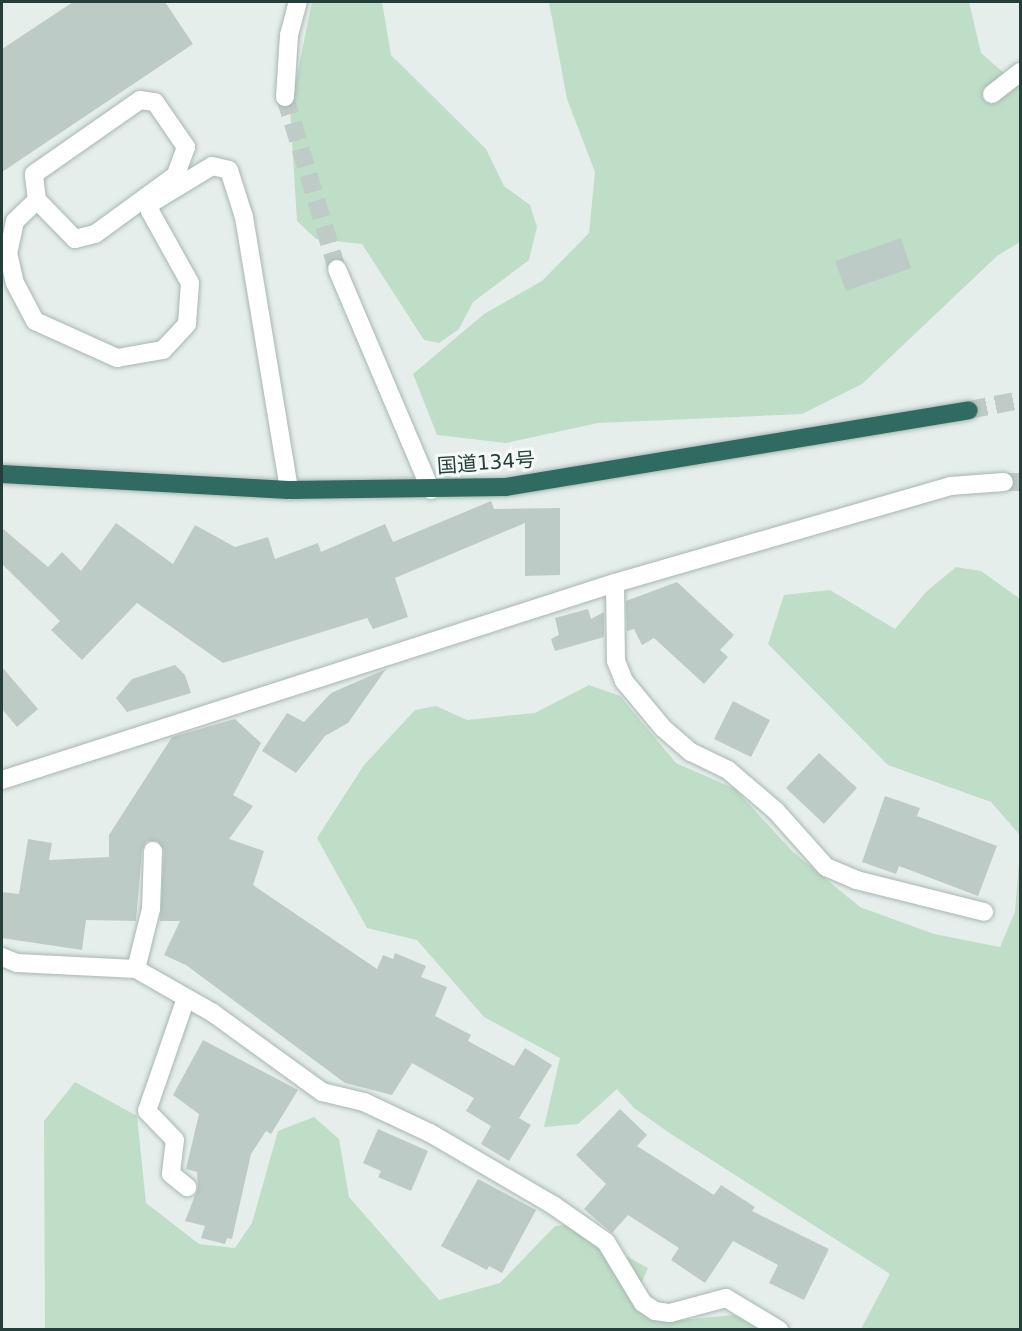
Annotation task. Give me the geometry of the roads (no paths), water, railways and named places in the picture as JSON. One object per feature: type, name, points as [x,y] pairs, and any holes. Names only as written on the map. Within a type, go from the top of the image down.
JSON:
[{"type":"highway","name":"国道134号","points":[[2,474],[289,490],[431,490],[506,487],[969,410]]},
{"type":"street","points":[[285,97],[289,35],[298,2]]},
{"type":"street","points":[[992,94],[1020,72]]},
{"type":"street","points":[[140,100],[155,102],[186,147],[176,175],[95,234],[75,239],[37,200],[34,174],[140,100]]},
{"type":"street","points":[[37,200],[15,221],[7,233],[8,253],[15,283],[35,321],[117,358],[163,350],[187,324],[190,283],[150,211],[151,203],[212,166],[229,170],[244,217],[289,490]]},
{"type":"street","points":[[337,269],[431,490]]},
{"type":"street","points":[[2,780],[615,583],[950,486],[1004,482]]},
{"type":"street","points":[[615,583],[616,660],[624,681],[663,728],[691,752],[728,770],[777,812],[826,867],[856,880],[984,912]]},
{"type":"street","points":[[136,969],[151,909],[153,851]]},
{"type":"street","points":[[2,957],[17,963],[136,969],[185,1001],[213,1013],[322,1092],[364,1102],[430,1133],[553,1205],[606,1242],[643,1304],[655,1311],[670,1313],[726,1298],[779,1329]]},
{"type":"street","points":[[185,1001],[147,1111],[175,1140],[171,1174],[187,1187]]},
{"type":"tunnel","points":[[285,97],[337,269]]},
{"type":"tunnel","points":[[969,410],[1020,400]]},
{"type":"tunnel","points":[[1004,482],[1020,482]]}]
